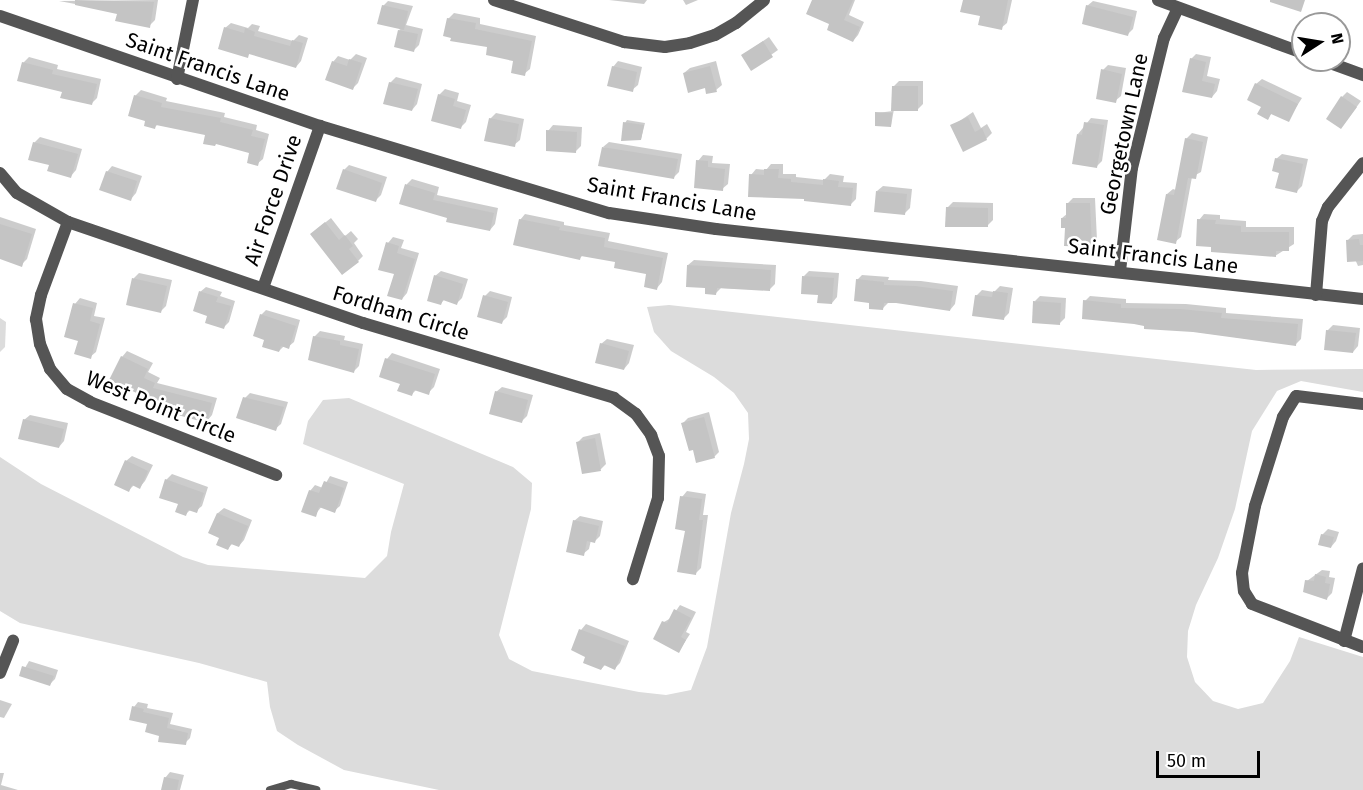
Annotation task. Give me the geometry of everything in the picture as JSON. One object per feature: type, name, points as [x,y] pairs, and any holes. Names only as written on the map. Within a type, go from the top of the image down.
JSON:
[{"type":"street","points":[[177,78],[194,0]]},
{"type":"street","points":[[494,0],[508,2],[624,42],[665,47],[715,35],[736,23],[764,0]]},
{"type":"street","points":[[1158,0],[1291,49]]},
{"type":"street","name":"Georgetown Lane","points":[[1120,272],[1132,168],[1164,38],[1178,8]]},
{"type":"street","name":"Saint Francis Lane","points":[[0,16],[320,126],[609,213],[716,229],[1363,299]]},
{"type":"street","name":"Air Force Drive","points":[[263,288],[320,126]]},
{"type":"street","points":[[1316,295],[1322,220],[1328,207],[1363,164]]},
{"type":"street","name":"Fordham Circle","points":[[0,173],[17,194],[68,222],[363,323],[614,398],[636,414],[651,435],[659,456],[660,478],[657,498],[633,579]]},
{"type":"street","name":"West Point Circle","points":[[68,222],[41,295],[36,320],[40,344],[50,369],[67,389],[90,402],[276,475]]},
{"type":"street","points":[[1363,404],[1296,396],[1283,417],[1255,506],[1242,573],[1245,591],[1252,604],[1363,647]]},
{"type":"street","points":[[1344,641],[1363,568]]},
{"type":"street","points":[[0,673],[13,641]]},
{"type":"lane","points":[[270,790],[291,784],[316,790]]},
{"type":"shaded area","points":[[669,305],[1256,370],[1363,369],[1363,392],[1301,381],[1277,391],[1252,431],[1235,509],[1218,558],[1196,605],[1188,631],[1187,657],[1195,682],[1213,701],[1238,709],[1263,703],[1290,661],[1299,637],[1363,657],[1363,790],[439,790],[344,770],[298,745],[277,731],[270,707],[267,682],[199,663],[20,623],[0,611],[0,457],[41,484],[183,557],[208,565],[365,578],[387,556],[404,484],[303,444],[308,421],[323,400],[349,398],[513,467],[532,483],[531,509],[499,635],[509,659],[532,671],[639,692],[666,695],[691,690],[707,647],[731,513],[749,439],[748,413],[734,393],[714,377],[671,351],[654,332],[647,307]]},
{"type":"shaded area","points":[[0,318],[6,322],[5,347],[0,352]]},
{"type":"building","points":[[75,0],[154,2],[150,28],[115,21],[117,14],[75,5]]},
{"type":"building","points":[[812,0],[853,0],[844,20],[860,27],[853,42],[827,30],[829,24],[806,14]]},
{"type":"building","points":[[963,0],[1008,0],[1002,30],[978,25],[980,16],[960,12]]},
{"type":"building","points":[[1270,0],[1305,0],[1301,12],[1270,2]]},
{"type":"building","points":[[382,5],[408,11],[404,30],[377,24]]},
{"type":"building","points":[[1086,5],[1133,17],[1128,36],[1082,24]]},
{"type":"building","points":[[447,18],[476,23],[475,29],[532,41],[525,76],[511,73],[513,61],[486,55],[487,47],[450,41],[451,38],[443,36]]},
{"type":"building","points":[[224,27],[244,33],[245,28],[255,32],[254,36],[290,46],[292,40],[303,43],[296,68],[249,54],[248,58],[218,49]]},
{"type":"building","points":[[398,30],[418,34],[414,52],[394,47]]},
{"type":"building","points":[[763,41],[773,57],[751,71],[741,55]]},
{"type":"building","points":[[1190,58],[1206,62],[1202,81],[1215,84],[1212,98],[1182,92]]},
{"type":"building","points":[[349,59],[362,63],[353,90],[325,80],[332,61],[347,66]]},
{"type":"building","points":[[22,62],[53,70],[52,74],[97,84],[92,105],[60,98],[62,92],[17,81]]},
{"type":"building","points":[[612,66],[637,72],[633,92],[607,86]]},
{"type":"building","points":[[710,66],[717,92],[706,94],[705,88],[688,93],[683,73]]},
{"type":"building","points":[[1101,69],[1122,74],[1116,103],[1096,99]]},
{"type":"building","points":[[389,82],[418,89],[412,111],[383,104]]},
{"type":"building","points":[[1255,83],[1298,104],[1289,122],[1271,114],[1268,120],[1257,114],[1261,107],[1247,100]]},
{"type":"building","points":[[892,86],[918,86],[918,111],[891,111]]},
{"type":"building","points":[[438,94],[455,99],[453,106],[466,110],[461,129],[431,121]]},
{"type":"building","points":[[134,95],[162,103],[161,107],[221,118],[220,122],[253,130],[251,136],[265,139],[258,166],[247,163],[249,153],[216,144],[215,146],[203,144],[205,135],[156,125],[155,129],[144,126],[145,121],[128,116]]},
{"type":"building","points":[[1341,96],[1357,107],[1341,129],[1326,119]]},
{"type":"building","points":[[875,112],[892,113],[891,127],[875,126]]},
{"type":"building","points":[[968,117],[975,132],[982,128],[987,140],[963,152],[950,125]]},
{"type":"building","points":[[489,118],[519,124],[515,147],[484,141]]},
{"type":"building","points":[[623,122],[644,125],[641,140],[621,141]]},
{"type":"building","points":[[1084,122],[1104,125],[1097,168],[1072,164],[1077,134],[1082,135]]},
{"type":"building","points":[[546,130],[577,132],[576,153],[546,151]]},
{"type":"building","points":[[1185,138],[1203,142],[1196,179],[1188,178],[1176,244],[1157,240],[1166,194],[1174,195]]},
{"type":"building","points":[[33,142],[78,154],[71,178],[47,171],[49,165],[28,160]]},
{"type":"building","points":[[602,147],[678,159],[674,179],[598,166]]},
{"type":"building","points":[[1275,158],[1303,164],[1297,193],[1275,188],[1279,173],[1272,171]]},
{"type":"building","points":[[696,160],[708,161],[708,167],[725,169],[723,191],[694,188]]},
{"type":"building","points":[[343,169],[382,183],[376,202],[336,189]]},
{"type":"building","points":[[764,169],[779,169],[778,178],[791,179],[791,182],[823,185],[823,179],[839,181],[838,187],[853,188],[851,206],[804,201],[804,199],[748,197],[749,174],[764,175]]},
{"type":"building","points":[[106,171],[137,181],[131,201],[99,190]]},
{"type":"building","points":[[405,184],[435,193],[433,200],[494,213],[490,231],[446,222],[447,218],[399,204]]},
{"type":"building","points":[[876,191],[907,194],[905,215],[874,212]]},
{"type":"building","points":[[1066,203],[1090,203],[1092,247],[1064,246],[1065,228],[1061,228],[1061,218],[1066,218]]},
{"type":"building","points":[[946,207],[988,208],[988,227],[945,227]]},
{"type":"building","points":[[519,219],[560,227],[559,230],[605,238],[604,247],[663,258],[657,290],[644,287],[646,274],[614,268],[615,262],[581,256],[580,260],[513,245]]},
{"type":"building","points":[[1197,219],[1216,220],[1215,224],[1241,226],[1241,232],[1289,232],[1289,251],[1276,251],[1276,257],[1211,252],[1211,247],[1196,246]]},
{"type":"building","points":[[325,222],[339,240],[345,235],[353,246],[349,249],[359,262],[342,275],[310,234]]},
{"type":"building","points":[[0,224],[32,234],[22,267],[0,259]]},
{"type":"building","points":[[1359,239],[1360,245],[1363,245],[1363,261],[1347,262],[1346,240]]},
{"type":"building","points":[[386,242],[399,246],[397,253],[415,259],[402,300],[387,296],[394,274],[378,270]]},
{"type":"building","points":[[687,265],[771,270],[770,291],[717,288],[716,295],[705,294],[705,288],[686,287]]},
{"type":"building","points":[[434,275],[463,284],[457,305],[443,300],[441,305],[427,301]]},
{"type":"building","points":[[802,276],[834,278],[832,304],[817,303],[818,295],[801,294]]},
{"type":"building","points":[[132,278],[167,286],[161,313],[126,305]]},
{"type":"building","points":[[856,279],[884,282],[884,285],[953,291],[950,311],[896,303],[884,303],[883,310],[869,309],[869,303],[854,301]]},
{"type":"building","points":[[199,291],[218,297],[216,302],[231,306],[224,329],[205,323],[207,316],[193,311]]},
{"type":"building","points":[[993,291],[1008,293],[1004,320],[972,316],[975,295],[992,297]]},
{"type":"building","points":[[483,295],[508,302],[502,324],[477,317]]},
{"type":"building","points":[[1083,300],[1121,304],[1121,308],[1180,309],[1222,313],[1221,318],[1298,324],[1296,346],[1193,332],[1144,329],[1144,326],[1134,324],[1082,319]]},
{"type":"building","points":[[1033,301],[1061,303],[1060,325],[1032,323]]},
{"type":"building","points":[[73,303],[93,308],[90,321],[100,324],[91,359],[74,354],[78,341],[64,337]]},
{"type":"building","points":[[260,314],[296,326],[289,349],[281,346],[279,352],[262,347],[264,340],[253,336]]},
{"type":"building","points":[[1326,330],[1356,333],[1353,353],[1324,350]]},
{"type":"building","points":[[313,336],[340,341],[340,345],[359,349],[354,373],[308,360]]},
{"type":"building","points":[[600,343],[629,351],[624,370],[595,363]]},
{"type":"building","points":[[121,356],[148,369],[144,378],[155,383],[153,388],[212,403],[207,423],[163,411],[164,406],[109,380]]},
{"type":"building","points":[[385,358],[435,374],[429,395],[414,390],[412,396],[397,391],[400,384],[379,377]]},
{"type":"building","points":[[495,391],[528,400],[522,423],[489,414]]},
{"type":"building","points":[[243,397],[284,407],[276,431],[236,418]]},
{"type":"building","points":[[704,417],[715,458],[696,463],[693,450],[689,451],[681,423]]},
{"type":"building","points":[[23,419],[64,429],[59,448],[18,439]]},
{"type":"building","points":[[595,438],[601,471],[582,474],[576,442]]},
{"type":"building","points":[[125,460],[148,471],[140,489],[132,485],[129,492],[114,485]]},
{"type":"building","points":[[165,479],[204,493],[197,513],[188,510],[186,516],[175,512],[178,504],[159,498]]},
{"type":"building","points":[[324,481],[344,488],[335,513],[319,507],[316,517],[301,512],[309,490],[319,493]]},
{"type":"building","points":[[680,496],[702,499],[699,520],[703,520],[696,575],[677,572],[685,531],[675,529]]},
{"type":"building","points":[[217,513],[248,526],[239,547],[231,544],[228,550],[216,545],[219,538],[208,533]]},
{"type":"building","points":[[573,520],[599,526],[595,543],[587,541],[584,556],[566,552]]},
{"type":"building","points":[[1321,534],[1334,537],[1331,548],[1318,545]]},
{"type":"building","points":[[1315,574],[1326,577],[1325,583],[1330,584],[1327,600],[1303,592],[1305,580],[1314,581]]},
{"type":"building","points":[[674,609],[691,618],[681,637],[686,640],[679,653],[653,639],[662,621],[667,623]]},
{"type":"building","points":[[579,629],[625,646],[615,670],[604,665],[601,670],[583,663],[585,657],[571,650]]},
{"type":"building","points":[[22,666],[54,676],[50,686],[19,676]]},
{"type":"building","points":[[132,706],[144,709],[143,712],[169,718],[167,728],[188,733],[186,745],[158,742],[159,736],[145,732],[147,724],[129,720]]},
{"type":"building","points":[[164,777],[179,780],[177,790],[161,790]]}]
